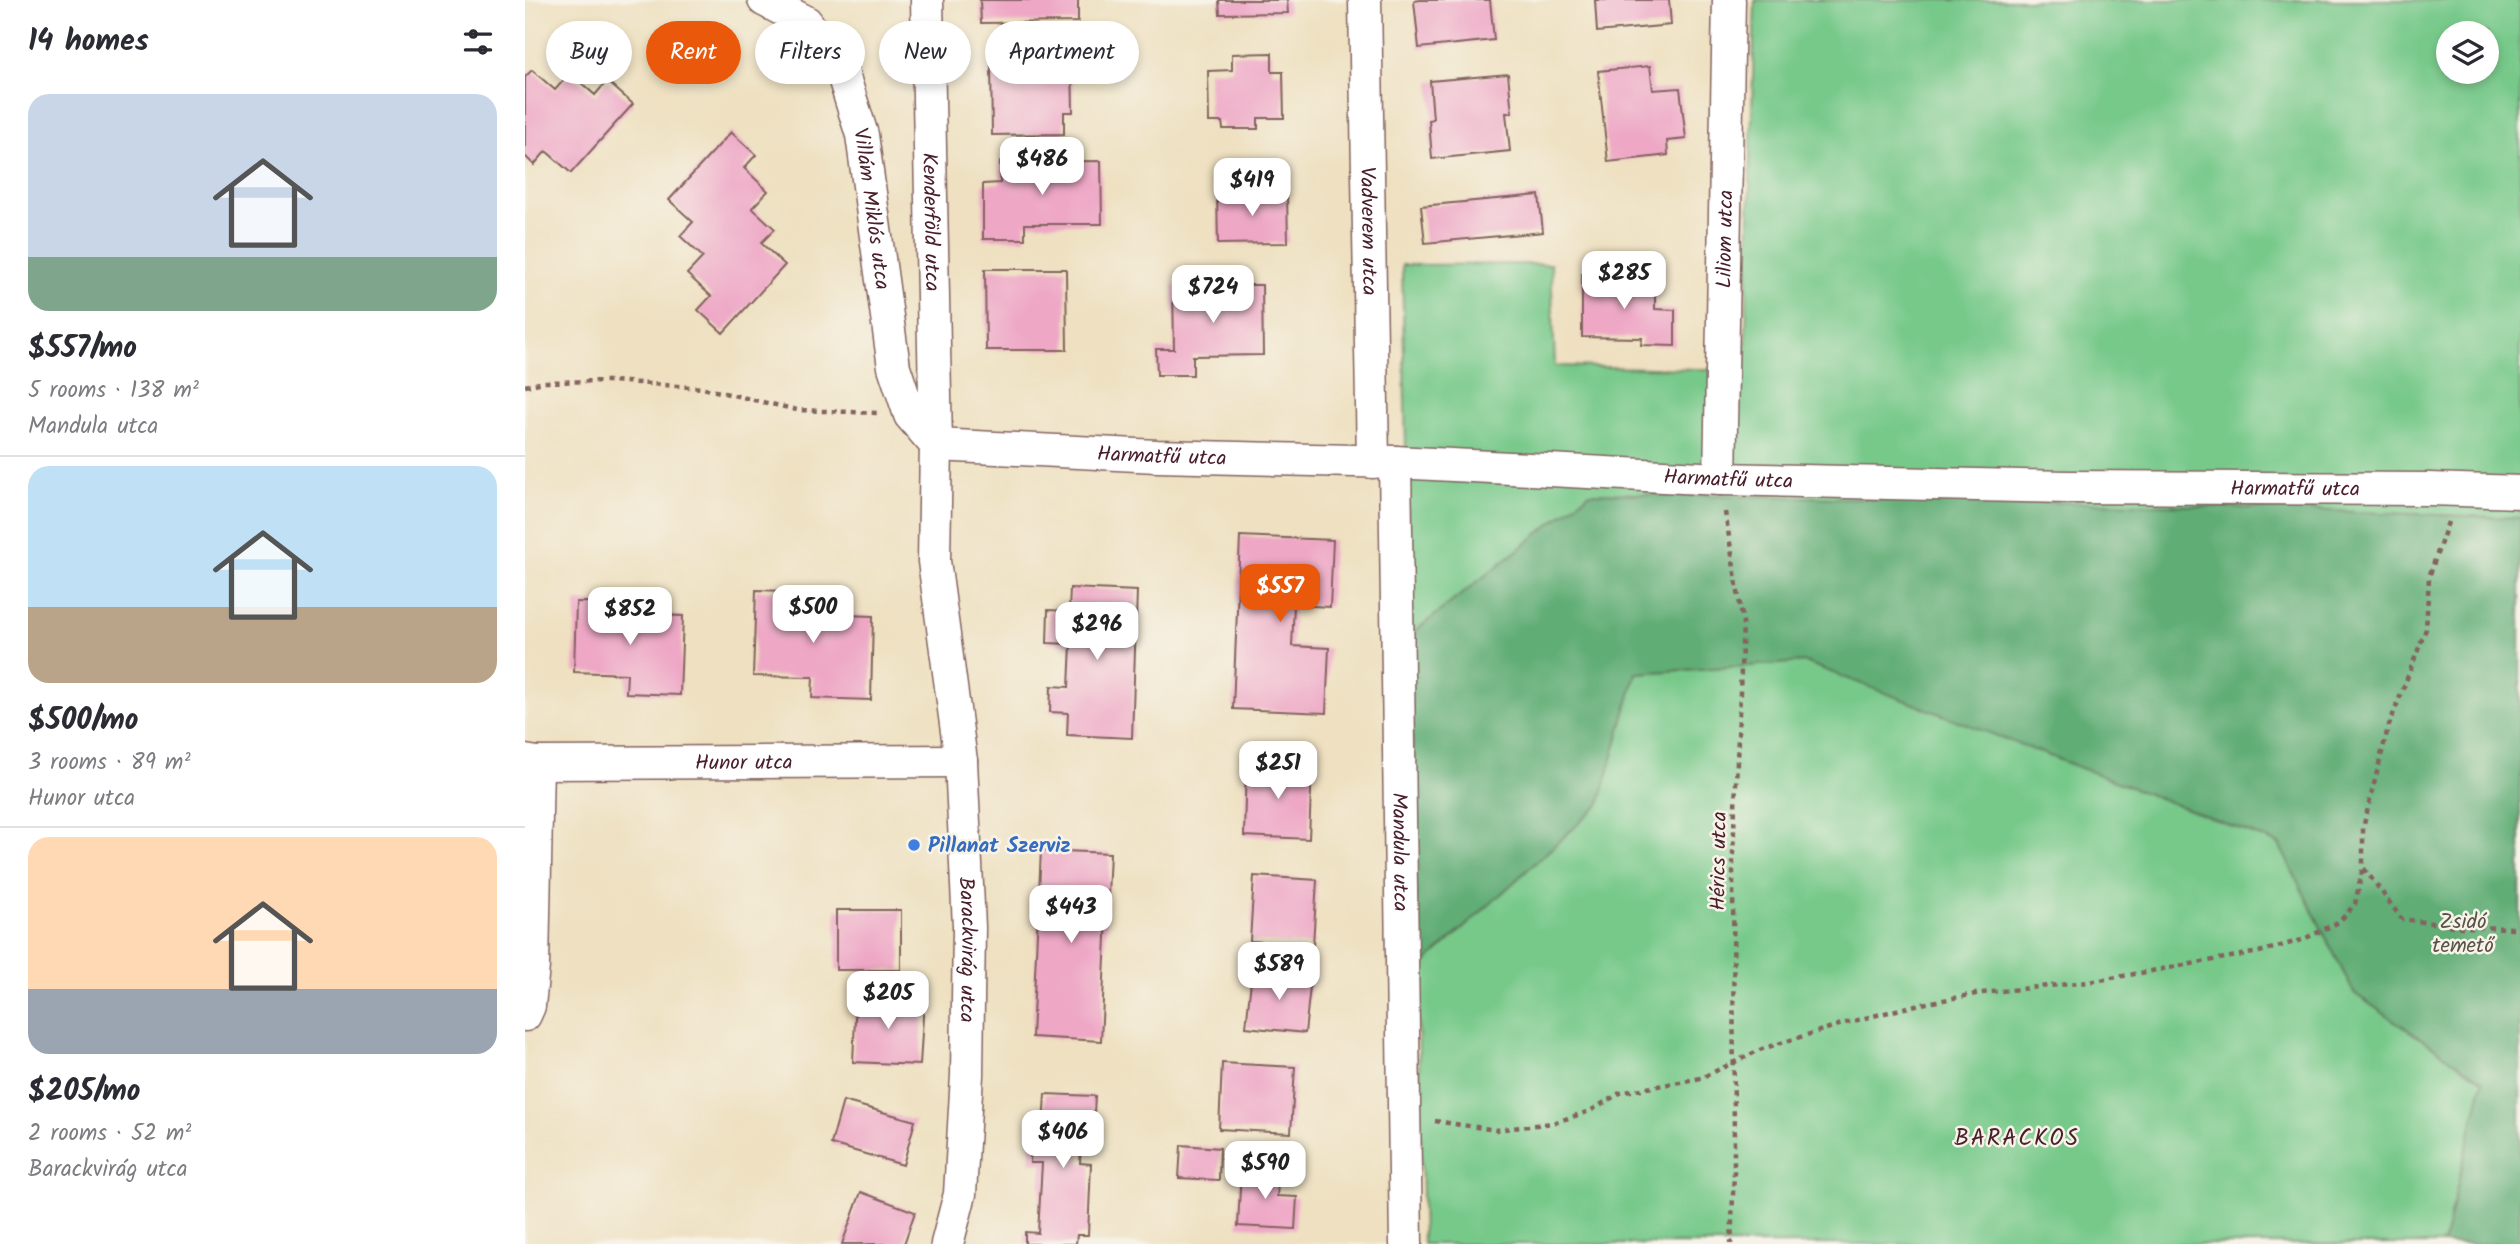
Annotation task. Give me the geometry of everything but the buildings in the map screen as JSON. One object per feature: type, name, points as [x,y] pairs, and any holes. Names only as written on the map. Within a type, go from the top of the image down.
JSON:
[{"type":"street","name":"Villám Miklós utca","points":[[764,0],[806,22],[842,71],[862,135],[894,367],[910,415],[936,445]]},
{"type":"street","name":"Kenderföld utca","points":[[927,0],[936,445]]},
{"type":"street","name":"Vadverem utca","points":[[1365,0],[1384,462]]},
{"type":"street","name":"Liliom utca","points":[[1720,480],[1729,0]]},
{"type":"street","name":"Harmatfű utca","points":[[936,445],[1157,456],[1384,462],[1720,480],[2520,492]]},
{"type":"street","name":"Barackvirág utca","points":[[936,445],[934,561],[961,761],[969,928],[967,1075],[960,1194],[947,1244]]},
{"type":"street","name":"Mandula utca","points":[[1384,462],[1406,1244]]},
{"type":"street","name":"Hunor utca","points":[[531,762],[961,761]]},
{"type":"street","points":[[525,1015],[529,1006],[533,966],[531,762]]},
{"type":"path","points":[[525,386],[544,382],[612,381],[703,387],[797,410],[910,415]]},
{"type":"path","name":"Hérics utca","points":[[1720,480],[1743,623],[1733,853],[1734,1171],[1731,1244]]},
{"type":"path","points":[[1403,1115],[1496,1130],[1529,1127],[1590,1111],[1620,1093],[1701,1077],[1773,1046],[1842,1024],[1916,1005],[1981,993],[2089,982],[2259,952],[2302,940],[2339,922],[2355,904],[2363,867],[2363,828],[2388,728],[2426,629],[2429,577],[2458,491]]},
{"type":"path","points":[[2363,867],[2402,919],[2461,927],[2520,928]]},
{"type":"green space","points":[[1755,0],[2520,0],[2520,518],[2137,504],[1590,493],[1410,635],[1402,265],[1551,264],[1555,366],[1745,370]]},
{"type":"green space","name":"Zsidó temető","points":[[1590,493],[2137,504],[2520,518],[2520,1244],[2443,1244],[2483,1081],[2354,993],[2279,844],[1805,662],[1636,673],[1599,805],[1417,970],[1410,635]]},
{"type":"green space","points":[[1805,662],[2279,844],[2354,993],[2483,1081],[2443,1244],[1423,1244],[1417,970],[1599,805],[1636,673]]},
{"type":"place","name":"Pillanat Szerviz","points":[[914,845]]},
{"type":"district","name":"BARACKOS","points":[[2017,1137]]}]
